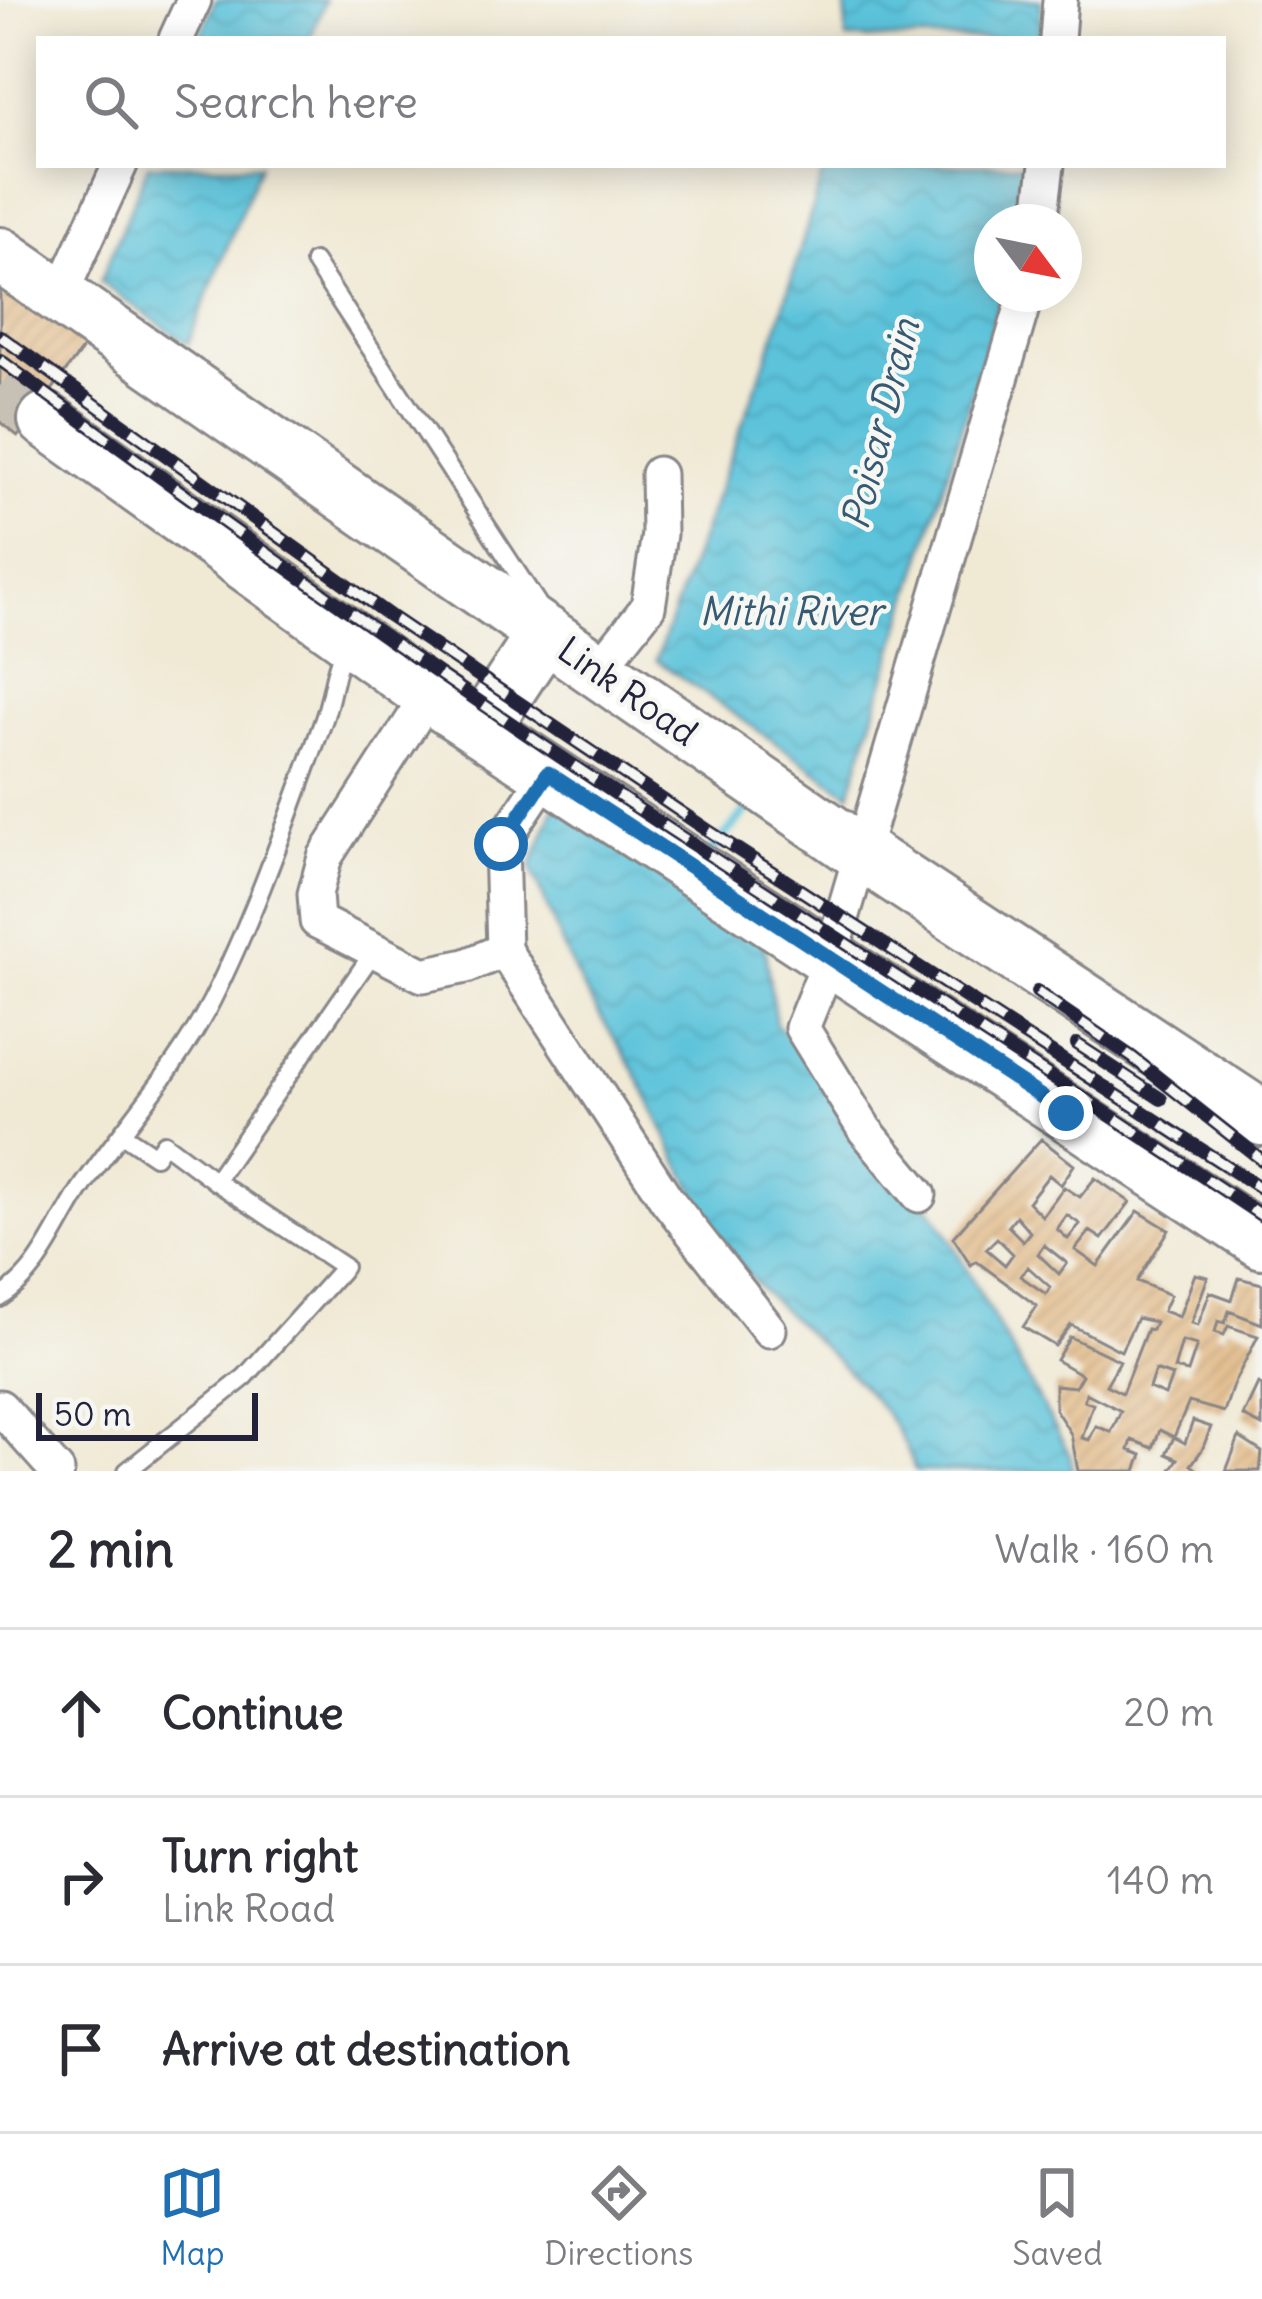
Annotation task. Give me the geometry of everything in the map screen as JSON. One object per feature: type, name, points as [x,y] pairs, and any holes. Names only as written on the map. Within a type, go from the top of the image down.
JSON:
[{"type":"main road","name":"Link Road","points":[[0,255],[856,849],[1262,1118]]},
{"type":"main road","points":[[46,420],[429,695],[1262,1241]]},
{"type":"main road","points":[[482,730],[583,660]]},
{"type":"street","points":[[177,36],[194,0]]},
{"type":"street","points":[[1058,36],[1060,0]]},
{"type":"street","points":[[60,296],[119,168]]},
{"type":"street","points":[[1042,204],[1047,168]]},
{"type":"street","points":[[919,1196],[865,1130],[802,1028],[811,946],[856,849],[1020,312]]},
{"type":"street","points":[[583,660],[648,607],[659,534],[658,474]]},
{"type":"street","points":[[429,695],[325,857],[315,894],[317,921],[423,975],[466,966],[505,950]]},
{"type":"street","points":[[557,779],[501,844],[505,950],[668,1200],[769,1330]]},
{"type":"street","points":[[2,1413],[57,1471]]},
{"type":"lane","points":[[314,262],[583,660]]},
{"type":"lane","points":[[0,1298],[21,1284],[41,1260],[79,1192],[209,1005],[295,801],[332,699],[332,676],[349,638]]},
{"type":"lane","points":[[215,1181],[373,953]]},
{"type":"lane","points":[[122,1134],[155,1156],[164,1143],[344,1267],[245,1377],[127,1471]]},
{"type":"water","points":[[215,0],[325,0],[311,36],[200,36]]},
{"type":"water","points":[[846,0],[1041,0],[1040,36],[846,36]]},
{"type":"water","points":[[147,168],[259,168],[188,344],[100,282]]},
{"type":"water","name":"Mithi River","points":[[824,168],[1031,168],[1026,204],[974,204],[974,312],[997,312],[850,794],[656,660],[776,332]]},
{"type":"water","points":[[561,790],[763,937],[776,1024],[875,1124],[946,1232],[1070,1455],[1073,1471],[915,1471],[902,1439],[882,1410],[728,1249],[634,1070],[579,981],[531,867]]},
{"type":"building","points":[[0,273],[89,340],[18,436],[0,422]]},
{"type":"building","points":[[1041,1139],[1074,1165],[1061,1185],[1049,1175],[1028,1202],[1042,1216],[1064,1187],[1080,1197],[1095,1178],[1130,1202],[1102,1239],[1090,1231],[1075,1250],[1098,1266],[1138,1211],[1169,1230],[1137,1281],[1170,1295],[1163,1311],[1179,1317],[1195,1274],[1208,1277],[1191,1323],[1198,1325],[1210,1292],[1232,1300],[1239,1278],[1262,1284],[1262,1324],[1229,1311],[1225,1323],[1218,1321],[1215,1332],[1224,1335],[1228,1326],[1258,1336],[1224,1412],[1189,1402],[1174,1437],[1160,1430],[1153,1448],[1132,1440],[1129,1450],[1142,1455],[1136,1471],[1078,1471],[1071,1434],[1055,1409],[1055,1385],[1075,1387],[1082,1375],[1056,1360],[1070,1337],[1120,1361],[1106,1385],[1122,1393],[1147,1329],[1152,1330],[1155,1322],[1137,1318],[1121,1351],[1071,1325],[1055,1346],[1023,1327],[1037,1306],[976,1261],[971,1265],[953,1237]],"holes":[[[1067,1215],[1080,1224],[1068,1239],[1057,1229]],[[1016,1216],[1030,1232],[1023,1241],[1008,1226]],[[997,1238],[1013,1254],[1005,1265],[986,1249]],[[1044,1245],[1067,1263],[1059,1274],[1038,1254]],[[1028,1267],[1050,1287],[1046,1294],[1020,1276]],[[1182,1341],[1197,1345],[1188,1372],[1174,1369]],[[1155,1370],[1172,1376],[1165,1395],[1149,1388]],[[1086,1393],[1121,1411],[1111,1432],[1096,1426],[1089,1440],[1082,1438],[1093,1404],[1084,1401]]]},
{"type":"building","points":[[1258,1384],[1262,1386],[1262,1426],[1243,1416]]},
{"type":"building","points":[[1193,1421],[1211,1427],[1191,1465],[1199,1471],[1170,1471],[1178,1459],[1166,1454],[1174,1437],[1185,1443]]},
{"type":"building","points":[[1239,1437],[1262,1452],[1260,1471],[1226,1471]]},
{"type":"waterway","name":"Poisar Drain","points":[[708,855],[756,800]]},
{"type":"tunnel","points":[[0,386],[46,420]]},
{"type":"railway","points":[[0,336],[390,616],[709,831],[1262,1189]]},
{"type":"railway","points":[[0,360],[522,731],[1262,1216]]},
{"type":"railway","points":[[1037,992],[1132,1057],[1262,1160]]},
{"type":"railway","points":[[1077,1044],[1161,1099]]},
{"type":"route","points":[[501,844],[548,773],[1066,1113]]}]
